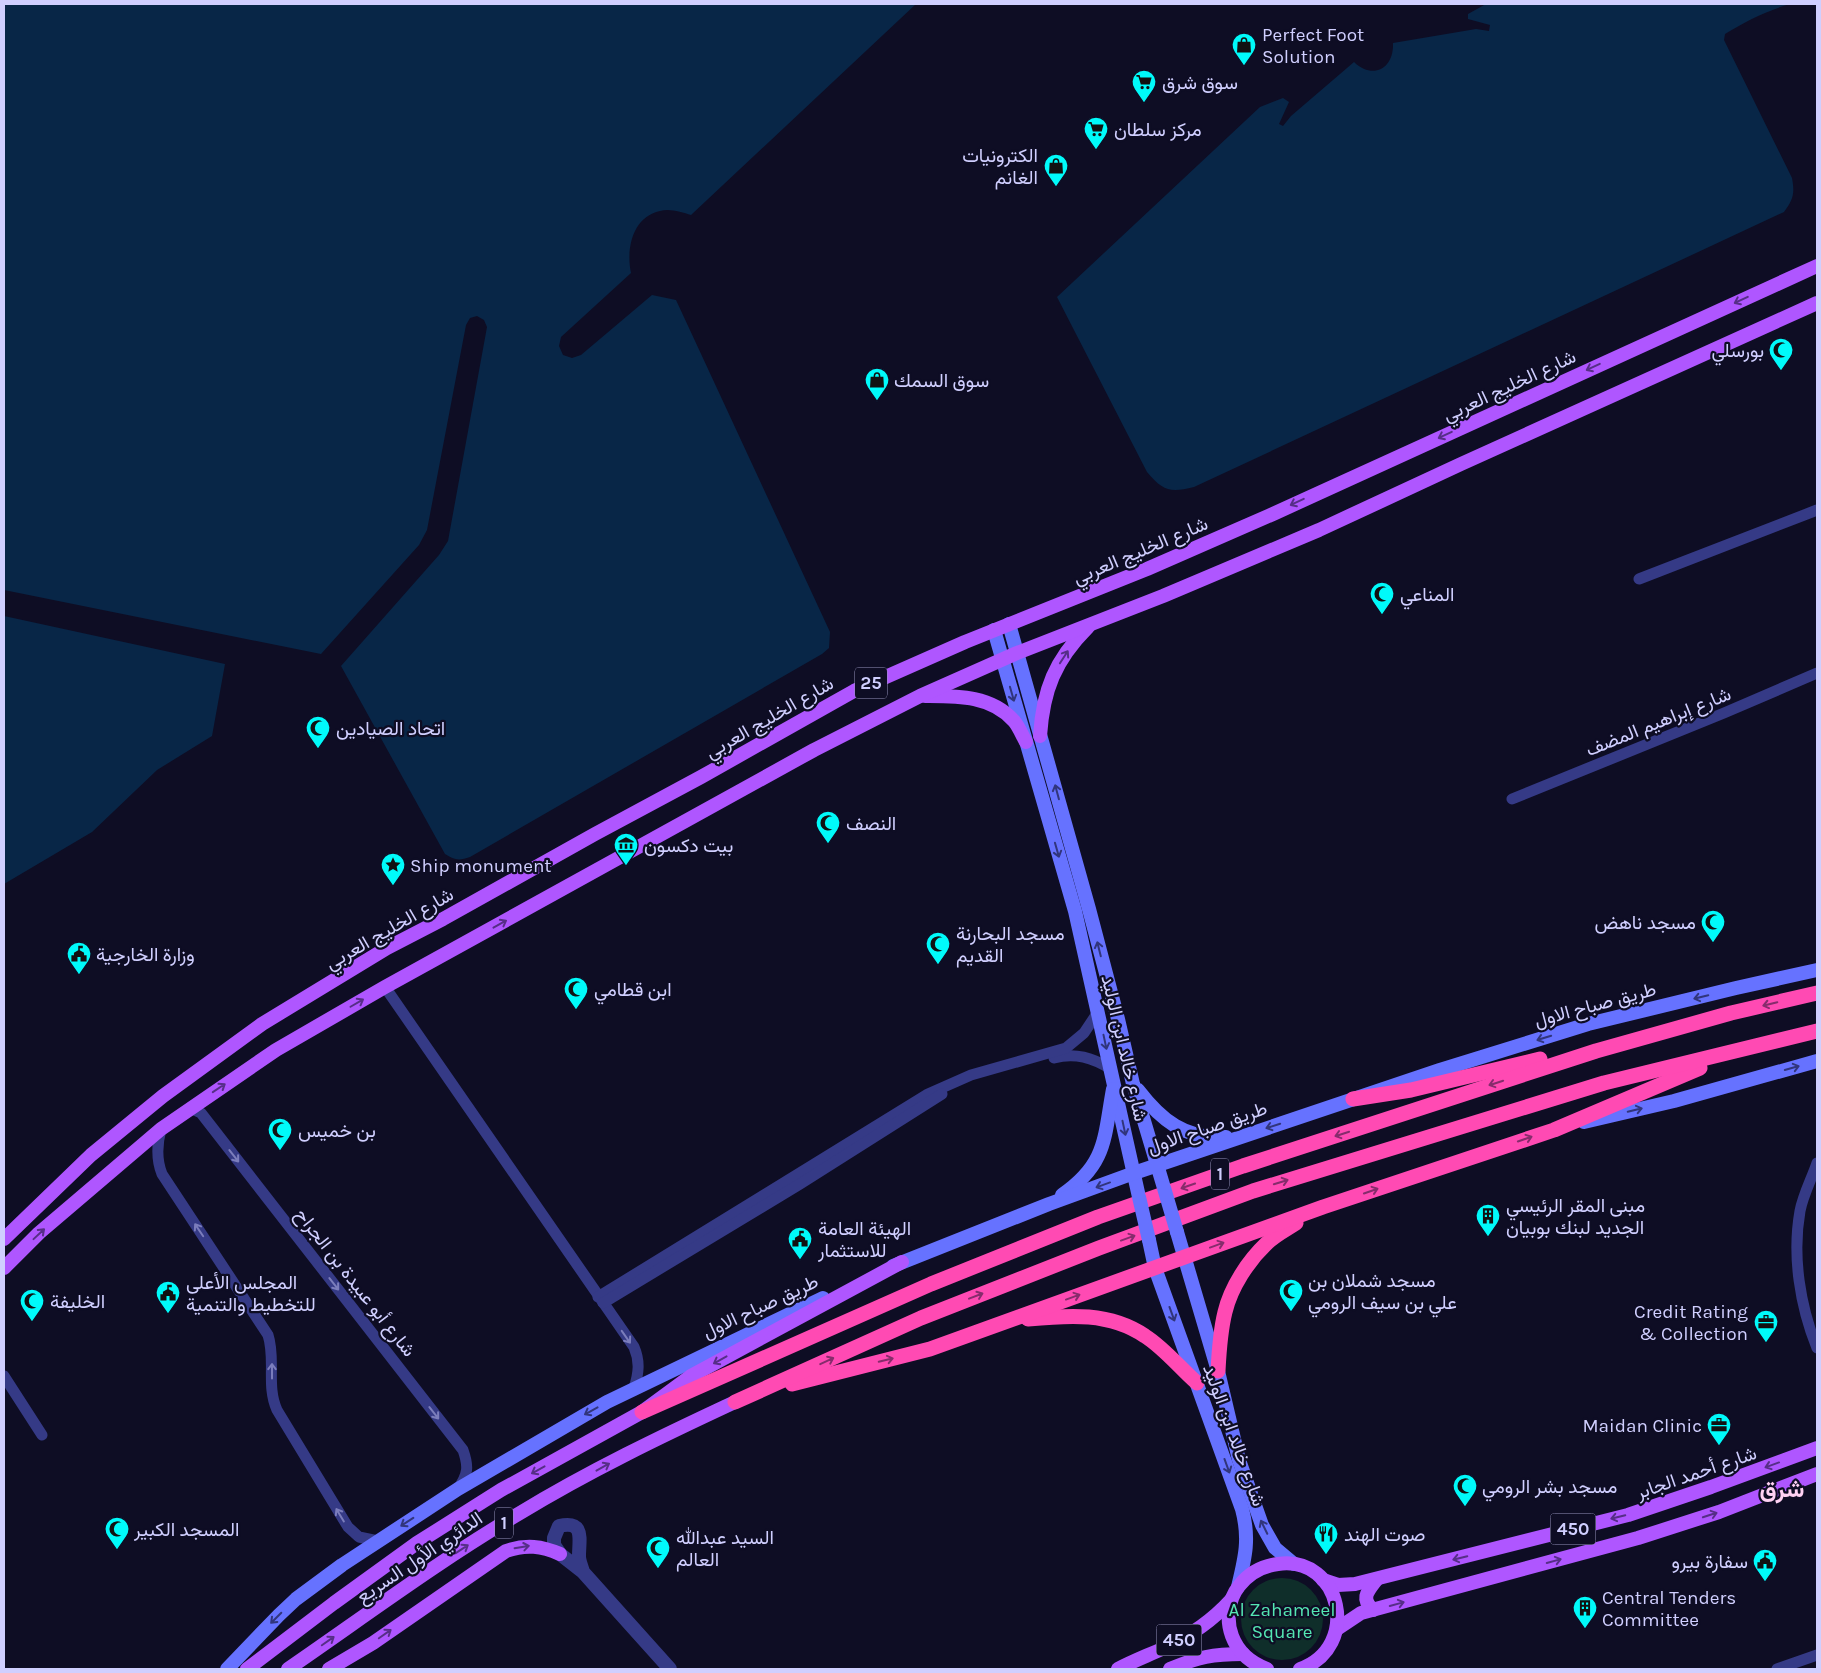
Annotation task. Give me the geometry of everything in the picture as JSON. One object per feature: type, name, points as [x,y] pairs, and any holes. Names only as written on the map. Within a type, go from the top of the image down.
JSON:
[{"type":"highway","name":"1","points":[[642,1412],[930,1284],[1098,1217],[1262,1160],[1596,1051],[1731,1013],[1817,993]]},
{"type":"highway","name":"1","points":[[735,1402],[921,1318],[1099,1248],[1253,1191],[1604,1084],[1817,1031]]},
{"type":"highway","points":[[754,1394],[930,1349],[1323,1207],[1554,1130],[1741,1050]]},
{"type":"highway","points":[[1353,1099],[1411,1090],[1549,1057],[1596,1051]]},
{"type":"highway","points":[[1218,1371],[1220,1338],[1225,1311],[1246,1267],[1268,1242],[1323,1207]]},
{"type":"highway","points":[[1007,1322],[1073,1316],[1096,1317],[1118,1322],[1145,1336],[1197,1383]]},
{"type":"main road","points":[[1772,286],[1797,271],[1817,255]]},
{"type":"main road","name":"شارع الخليج العربي","points":[[4,1239],[90,1155],[163,1096],[262,1024],[387,948],[443,919],[586,838],[696,780],[854,691],[994,630],[1147,569],[1264,518],[1817,266]]},
{"type":"main road","name":"25","points":[[4,1268],[39,1233],[161,1129],[276,1050],[384,987],[814,750],[920,696],[1002,659],[1162,596],[1319,530],[1460,464],[1817,303]]},
{"type":"main road","points":[[1040,736],[1044,700],[1051,680],[1063,657],[1076,639],[1092,623]]},
{"type":"main road","name":"شارع خالد ابن الوليد","points":[[1010,624],[1118,1019],[1133,1084],[1218,1371],[1239,1460],[1262,1525],[1275,1548],[1294,1564]]},
{"type":"main road","name":"شارع خالد ابن الوليد","points":[[994,630],[1075,912],[1155,1268],[1247,1526],[1246,1554],[1235,1593]]},
{"type":"main road","points":[[920,696],[957,696],[977,699],[1005,713],[1014,722],[1026,742]]},
{"type":"main road","name":"طريق صباح الاول","points":[[634,1388],[902,1262],[1049,1204],[1134,1173],[1353,1099],[1588,1024],[1817,970]]},
{"type":"main road","points":[[1554,1130],[1674,1101],[1816,1062]]},
{"type":"main road","points":[[1049,1204],[1075,1186],[1092,1168],[1104,1143],[1112,1076]]},
{"type":"main road","points":[[1133,1084],[1154,1110],[1180,1130],[1210,1138],[1244,1135]]},
{"type":"main road","name":"الدائري الأول السريع","points":[[247,1669],[417,1543],[501,1490],[642,1412],[691,1376],[902,1262]]},
{"type":"main road","name":"الدائري الأول السريع","points":[[227,1669],[296,1599],[342,1565],[458,1489],[562,1427],[634,1388]]},
{"type":"main road","name":"الدائري الأول السريع","points":[[288,1669],[436,1566],[520,1512],[653,1440],[735,1402]]},
{"type":"main road","name":"شارع أحمد الجابر","points":[[1323,1580],[1338,1585],[1355,1584],[1628,1515],[1816,1448]]},
{"type":"main road","name":"450","points":[[1337,1629],[1361,1614],[1373,1610],[1638,1538],[1718,1512],[1817,1474]]},
{"type":"main road","points":[[330,1669],[373,1642],[506,1551],[518,1547],[531,1546],[549,1549],[560,1554]]},
{"type":"main road","name":"450","points":[[1118,1669],[1166,1647],[1203,1626],[1217,1615],[1246,1577],[1257,1570],[1281,1563],[1294,1564],[1314,1573],[1323,1580]]},
{"type":"main road","points":[[1373,1610],[1366,1604],[1365,1599],[1368,1590],[1377,1579]]},
{"type":"main road","points":[[1300,1669],[1316,1665],[1330,1646],[1337,1629],[1338,1618],[1334,1598],[1323,1580]]},
{"type":"main road","name":"450","points":[[1235,1593],[1229,1611],[1230,1629],[1236,1645],[1253,1663],[1267,1669]]},
{"type":"main road","points":[[1166,1647],[1179,1652],[1181,1661],[1174,1667]]},
{"type":"main road","name":"450","points":[[1174,1667],[1202,1656],[1243,1654]]},
{"type":"street","points":[[1639,579],[1817,510]]},
{"type":"street","name":"شارع إبراهيم المضف","points":[[1512,799],[1724,714],[1817,674]]},
{"type":"street","points":[[384,987],[634,1347],[637,1354],[639,1371],[634,1388]]},
{"type":"street","points":[[1061,1053],[1084,1033],[1098,1012]]},
{"type":"street","points":[[601,1300],[928,1094],[970,1075],[1061,1053],[1094,1060],[1112,1076]]},
{"type":"street","name":"شارع أبو عبيدة بن الجراح","points":[[190,1108],[201,1113],[462,1450],[466,1460],[466,1478],[458,1489]]},
{"type":"street","points":[[161,1129],[157,1152],[158,1165],[162,1174],[268,1335],[272,1355],[272,1395],[277,1410],[348,1527],[360,1537],[378,1541]]},
{"type":"street","points":[[1817,1163],[1801,1209],[1798,1264],[1803,1300],[1809,1326],[1817,1348]]},
{"type":"street","points":[[4,1376],[42,1436]]},
{"type":"street","points":[[584,1572],[579,1557],[581,1536],[579,1530],[572,1525],[559,1526],[555,1532],[554,1545],[560,1554],[584,1572],[670,1669]]},
{"type":"street","points":[[1777,1669],[1817,1655]]},
{"type":"green space","name":"Al Zahameel Square","points":[[1282,1578],[1298,1581],[1311,1590],[1320,1603],[1323,1619],[1320,1635],[1311,1648],[1298,1657],[1282,1660],[1266,1657],[1253,1648],[1244,1635],[1241,1619],[1244,1603],[1253,1590],[1266,1581]]},
{"type":"water","points":[[4,4],[916,4],[691,215],[664,210],[651,214],[643,220],[633,236],[629,254],[631,273],[561,337],[559,346],[563,355],[572,358],[581,355],[652,295],[676,300],[830,632],[829,648],[822,654],[470,857],[457,859],[445,854],[341,666],[439,555],[448,541],[487,327],[484,320],[477,316],[470,318],[466,325],[427,530],[419,545],[321,654],[4,590]]},
{"type":"water","points":[[1486,4],[1790,4],[1764,13],[1741,25],[1725,34],[1724,40],[1792,178],[1793,193],[1787,208],[1784,212],[1194,487],[1173,490],[1163,487],[1147,472],[1057,297],[1260,107],[1283,98],[1289,102],[1279,124],[1283,126],[1291,116],[1354,62],[1368,70],[1375,71],[1381,69],[1390,59],[1393,43],[1476,29],[1489,31],[1490,25],[1468,19],[1468,14]]},
{"type":"water","points":[[4,616],[225,664],[212,736],[157,770],[92,832],[4,884]]},
{"type":"place","name":"Perfect Foot Solution","points":[[1244,66]]},
{"type":"place","name":"سوق شرق","points":[[1144,103]]},
{"type":"place","name":"مركز سلطان","points":[[1096,150]]},
{"type":"place","name":"الكترونيات الغانم","points":[[1056,187]]},
{"type":"place","name":"بورسلي","points":[[1781,371]]},
{"type":"place","name":"سوق السمك","points":[[877,401]]},
{"type":"place","name":"المناعي","points":[[1382,615]]},
{"type":"place","name":"اتحاد الصيادين","points":[[318,749]]},
{"type":"place","name":"النصف","points":[[828,844]]},
{"type":"place","name":"بيت دكسون","points":[[626,866]]},
{"type":"place","name":"Ship monument","points":[[393,886]]},
{"type":"place","name":"مسجد ناهض","points":[[1713,943]]},
{"type":"place","name":"مسجد البحارنة القديم","points":[[938,965]]},
{"type":"place","name":"وزارة الخارجية","points":[[79,975]]},
{"type":"place","name":"ابن قطامي","points":[[576,1010]]},
{"type":"place","name":"بن خميس","points":[[280,1151]]},
{"type":"place","name":"مبنى المقر الرئيسي الجديد لبنك بوبيان","points":[[1488,1237]]},
{"type":"place","name":"الهيئة العامة للاستثمار","points":[[800,1260]]},
{"type":"place","name":"مسجد شملان بن علي بن سيف الرومي","points":[[1291,1312]]},
{"type":"place","name":"المجلس الأعلى للتخطيط والتنمية","points":[[168,1314]]},
{"type":"place","name":"الخليفة","points":[[32,1322]]},
{"type":"place","name":"Credit Rating & Collection","points":[[1766,1343]]},
{"type":"place","name":"Maidan Clinic","points":[[1719,1446]]},
{"type":"place","name":"مسجد بشر الرومي","points":[[1465,1507]]},
{"type":"place","name":"المسجد الكبير","points":[[117,1550]]},
{"type":"place","name":"صوت الهند","points":[[1326,1555]]},
{"type":"place","name":"السيد عبدالله العالم","points":[[658,1569]]},
{"type":"place","name":"سفارة بيرو","points":[[1765,1582]]},
{"type":"place","name":"Central Tenders Committee","points":[[1585,1629]]},
{"type":"district","name":"شرق","points":[[1782,1489]]}]
